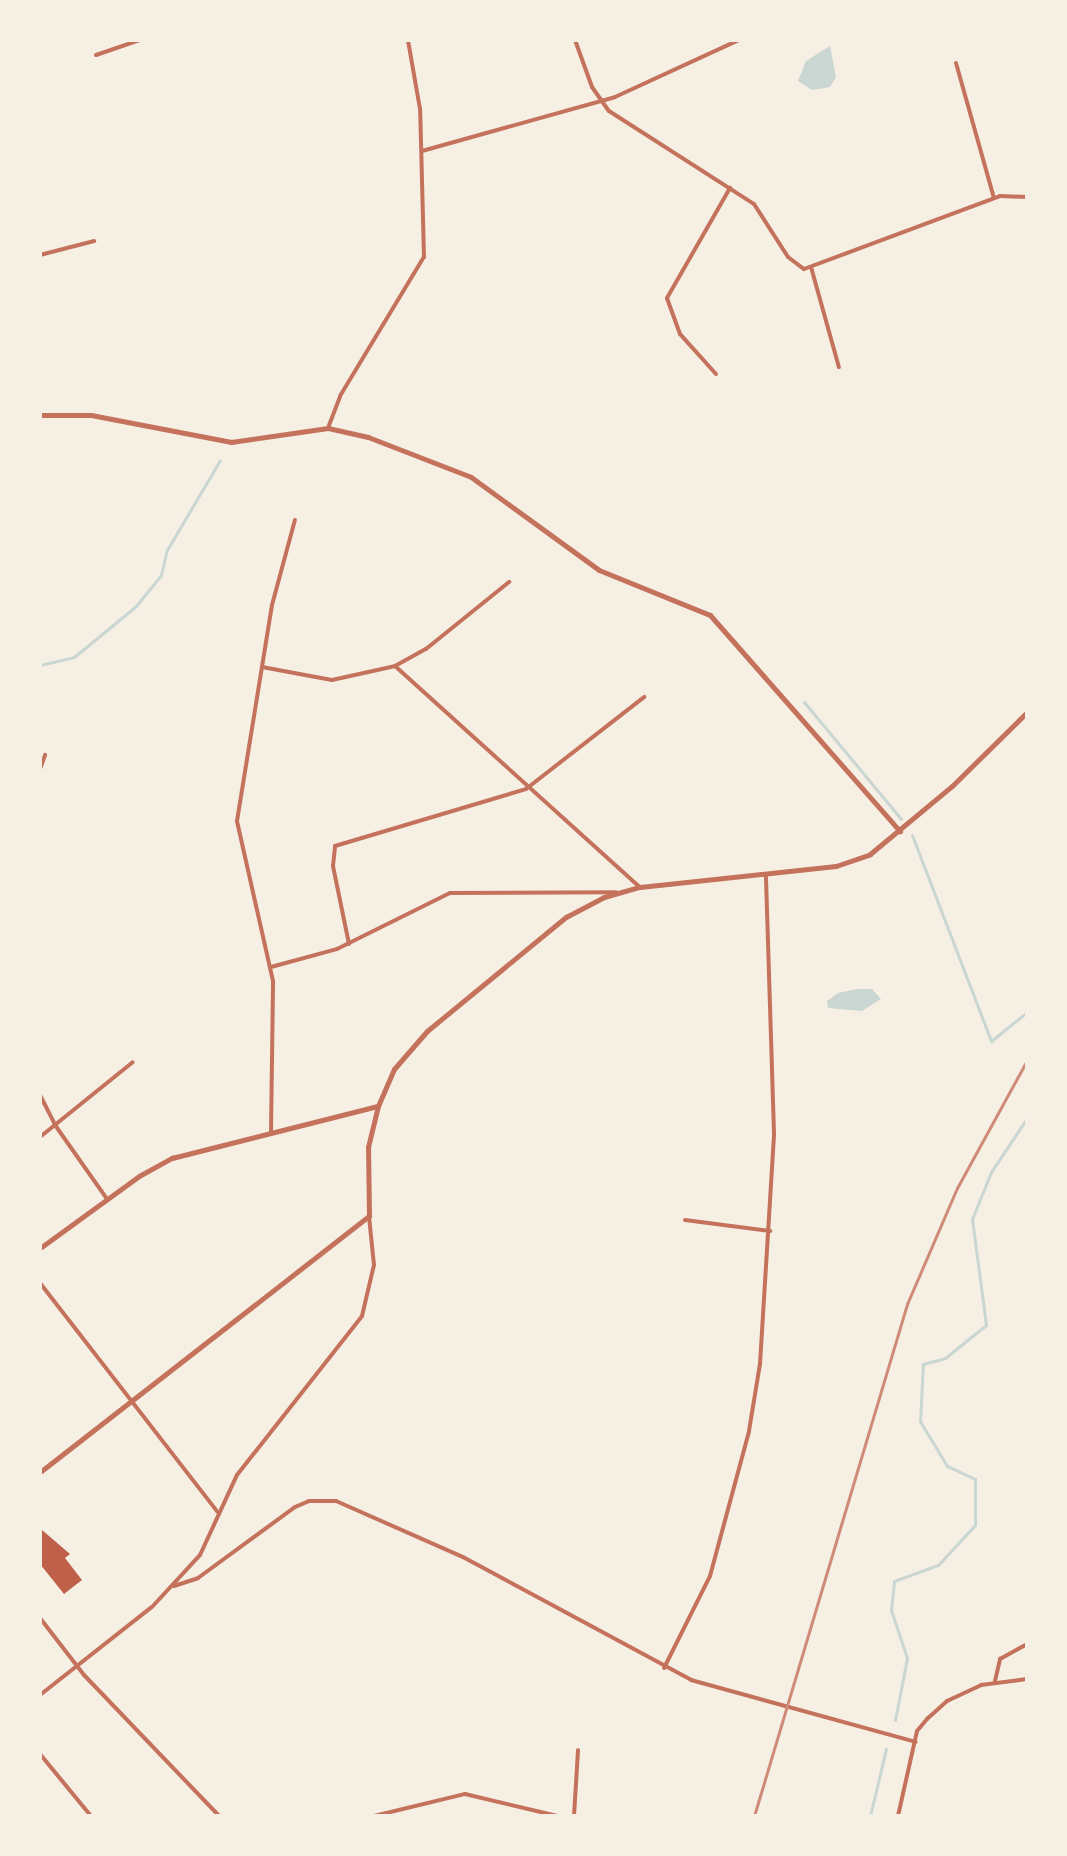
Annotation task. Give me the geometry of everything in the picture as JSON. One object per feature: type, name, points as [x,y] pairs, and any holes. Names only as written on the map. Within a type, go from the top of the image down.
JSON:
[{"type":"street","points":[[96,55],[140,40]]},
{"type":"street","points":[[328,428],[340,396],[421,266],[426,238],[422,151],[408,40]]},
{"type":"street","points":[[575,40],[601,101],[647,138],[730,188],[764,214],[788,257],[804,269],[994,198],[1027,197]]},
{"type":"street","points":[[422,151],[601,101],[739,40]]},
{"type":"street","points":[[956,63],[994,198]]},
{"type":"street","points":[[716,374],[680,334],[667,298],[730,188]]},
{"type":"street","points":[[40,255],[94,241]]},
{"type":"street","points":[[811,267],[839,367]]},
{"type":"street","points":[[40,415],[91,415],[231,442],[328,428],[368,437],[471,477],[599,570],[710,615],[900,831]]},
{"type":"street","points":[[271,1131],[271,967],[237,821],[280,567],[295,520]]},
{"type":"street","points":[[262,667],[332,680],[395,666],[426,649],[509,582]]},
{"type":"street","points":[[395,666],[640,887]]},
{"type":"street","points":[[349,944],[333,866],[335,846],[528,787],[644,697]]},
{"type":"street","points":[[271,967],[349,944],[450,893],[617,892],[854,861],[900,831],[1027,712]]},
{"type":"street","points":[[40,769],[45,755]]},
{"type":"street","points":[[664,1668],[710,1576],[749,1431],[770,1231],[774,1093],[766,874]]},
{"type":"street","points":[[40,1695],[174,1586],[200,1555],[217,1511],[254,1449],[362,1316],[374,1265],[366,1163],[378,1106],[394,1069],[427,1031],[566,917],[617,892]]},
{"type":"street","points":[[40,1137],[133,1062]]},
{"type":"street","points":[[40,1095],[55,1125],[107,1199]]},
{"type":"street","points":[[40,1248],[107,1199],[172,1158],[378,1106]]},
{"type":"street","points":[[40,1472],[369,1216]]},
{"type":"street","points":[[685,1220],[770,1231]]},
{"type":"street","points":[[40,1283],[217,1511]]},
{"type":"street","points":[[174,1586],[198,1578],[295,1507],[309,1501],[336,1501],[463,1557],[664,1668],[916,1742]]},
{"type":"street","points":[[40,1618],[78,1666],[219,1816]]},
{"type":"street","points":[[995,1681],[1000,1659],[1027,1644]]},
{"type":"street","points":[[898,1816],[917,1731],[938,1708],[995,1681],[1027,1679]]},
{"type":"street","points":[[574,1816],[578,1750]]},
{"type":"street","points":[[40,1754],[91,1816]]},
{"type":"street","points":[[374,1816],[465,1794],[557,1816]]},
{"type":"shaded area","points":[[830,46],[836,77],[830,87],[812,90],[798,81],[806,61]]},
{"type":"shaded area","points":[[872,989],[881,999],[862,1011],[828,1008],[827,1001],[838,993]]},
{"type":"building","points":[[42,1530],[70,1554],[65,1558],[82,1580],[64,1594],[40,1564]]},
{"type":"waterway","points":[[40,665],[74,657],[136,606],[161,575],[167,550],[220,460]]},
{"type":"waterway","points":[[804,702],[901,819]]},
{"type":"waterway","points":[[912,835],[991,1041],[1027,1012]]},
{"type":"waterway","points":[[895,1720],[907,1658],[891,1610],[894,1581],[938,1565],[975,1525],[975,1479],[947,1466],[920,1421],[923,1364],[945,1358],[986,1325],[972,1219],[991,1172],[1027,1118]]},
{"type":"waterway","points":[[870,1816],[886,1749]]},
{"type":"railway","points":[[754,1816],[907,1304],[957,1188],[1027,1060]]}]
